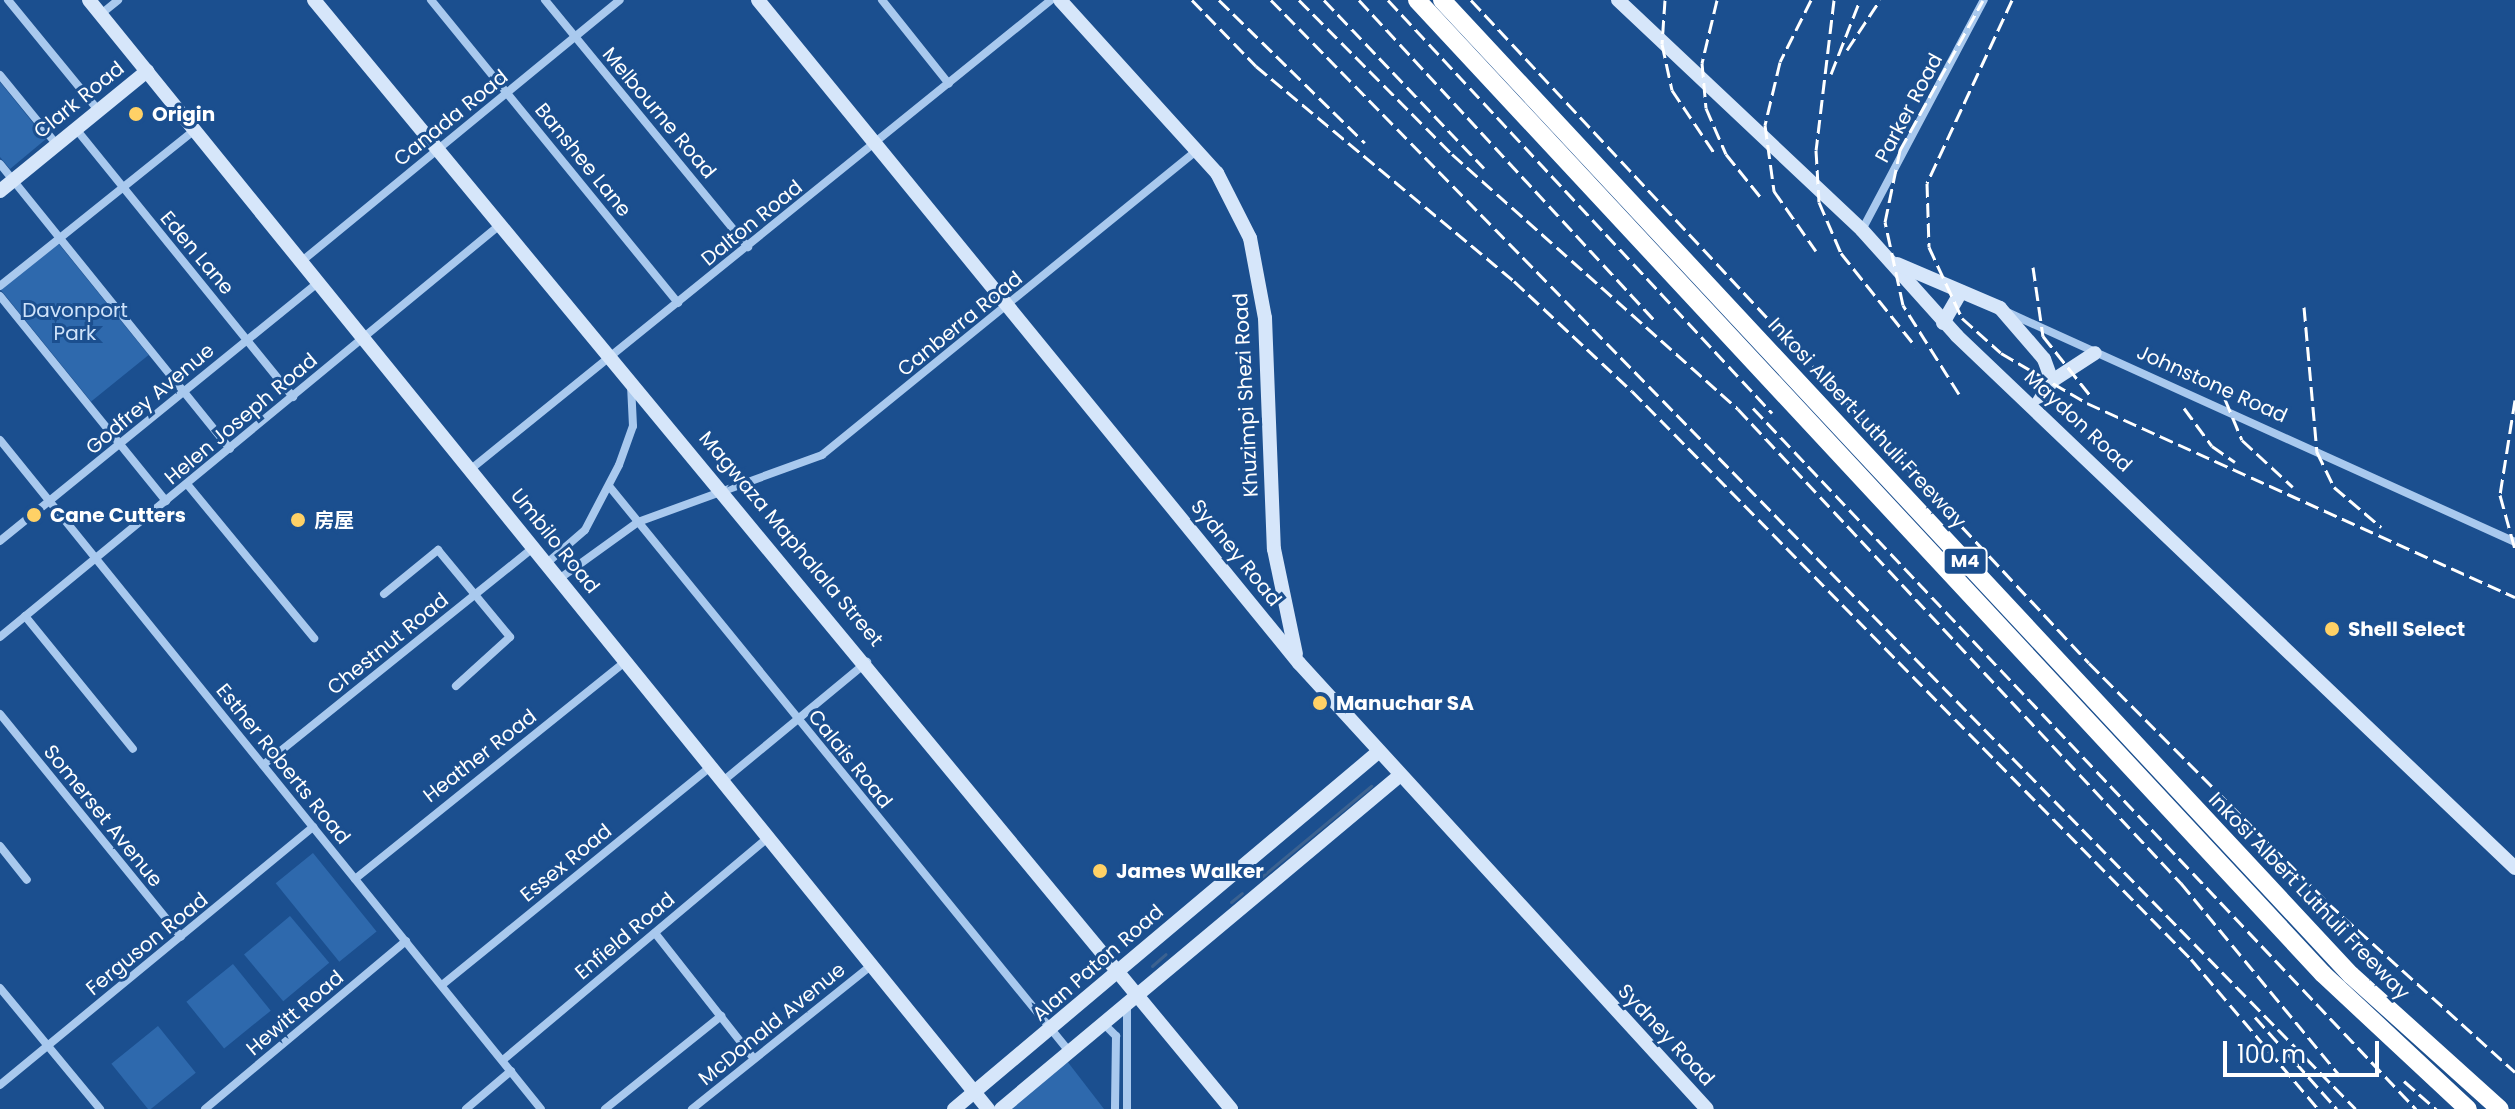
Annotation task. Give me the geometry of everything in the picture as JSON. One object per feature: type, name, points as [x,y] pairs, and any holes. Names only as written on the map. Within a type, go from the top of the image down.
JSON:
[{"type":"highway","name":"Inkosi Albert Luthuli Freeway","points":[[1417,0],[2323,974],[2468,1109]]},
{"type":"highway","name":"Inkosi Albert Luthuli Freeway","points":[[1442,0],[2351,975],[2500,1109]]},
{"type":"street","points":[[8,0],[98,110]]},
{"type":"street","name":"Umbilo Road","points":[[89,0],[988,1109]]},
{"type":"street","points":[[101,14],[118,0]]},
{"type":"street","name":"Magwaza Maphalala Street","points":[[314,0],[868,662],[1119,970],[1132,998],[1231,1109]]},
{"type":"street","name":"Banshee Lane","points":[[431,0],[678,303]]},
{"type":"street","name":"Melbourne Road","points":[[545,0],[748,247]]},
{"type":"street","name":"Canada Road","points":[[302,261],[620,0]]},
{"type":"street","name":"Sydney Road","points":[[758,0],[1299,663],[1398,777],[1707,1109]]},
{"type":"street","points":[[882,0],[949,84]]},
{"type":"street","name":"Dalton Road","points":[[471,469],[1051,0]]},
{"type":"street","name":"Khuzimpi Shezi Road","points":[[1060,0],[1198,149],[1238,207],[1260,277],[1274,549],[1299,663]]},
{"type":"street","name":"Maydon Road","points":[[1618,0],[1862,230],[1943,323],[2515,868]]},
{"type":"street","name":"Parker Road","points":[[1862,230],[1984,0]]},
{"type":"street","name":"Clark Road","points":[[0,191],[147,71]]},
{"type":"street","points":[[0,75],[57,145]]},
{"type":"street","name":"Eden Lane","points":[[76,129],[293,397]]},
{"type":"street","points":[[0,286],[195,130]]},
{"type":"street","name":"Canberra Road","points":[[559,579],[638,522],[822,455],[1198,149]]},
{"type":"street","points":[[0,164],[230,449]]},
{"type":"street","name":"Helen Joseph Road","points":[[0,637],[501,224]]},
{"type":"street","name":"Johnstone Road","points":[[1893,262],[2515,542]]},
{"type":"street","name":"Godfrey Avenue","points":[[0,541],[319,281]]},
{"type":"street","points":[[1943,323],[1961,292]]},
{"type":"street","points":[[0,296],[166,501]]},
{"type":"street","points":[[2000,308],[2044,359],[2052,381]]},
{"type":"street","points":[[2035,408],[2052,381],[2095,353]]},
{"type":"street","points":[[547,563],[585,530],[609,486],[633,426],[630,381]]},
{"type":"street","name":"Esther Roberts Road","points":[[0,440],[541,1109]]},
{"type":"street","points":[[187,484],[314,638]]},
{"type":"street","name":"Calais Road","points":[[609,486],[1068,1050]]},
{"type":"street","name":"Chestnut Road","points":[[263,765],[534,547]]},
{"type":"street","points":[[384,594],[438,550],[475,594],[511,641],[456,686]]},
{"type":"street","points":[[25,616],[133,749]]},
{"type":"street","name":"Heather Road","points":[[355,879],[626,661]]},
{"type":"street","points":[[723,781],[868,662]]},
{"type":"street","name":"Somerset Avenue","points":[[0,714],[181,937]]},
{"type":"street","name":"Alan Paton Road","points":[[954,1109],[1052,1030],[1377,753]]},
{"type":"street","name":"Essex Road","points":[[442,985],[711,766]]},
{"type":"street","points":[[1001,1109],[1260,889],[1398,777]]},
{"type":"street","name":"Ferguson Road","points":[[0,1085],[313,827]]},
{"type":"street","name":"Enfield Road","points":[[503,1060],[769,837]]},
{"type":"street","points":[[0,846],[27,880]]},
{"type":"street","points":[[1243,867],[1260,889]]},
{"type":"street","points":[[655,933],[754,1059]]},
{"type":"street","name":"Hewitt Road","points":[[205,1109],[406,941]]},
{"type":"street","name":"McDonald Avenue","points":[[692,1109],[872,965]]},
{"type":"street","points":[[0,988],[100,1109]]},
{"type":"street","points":[[1127,1109],[1132,998]]},
{"type":"street","points":[[605,1109],[721,1016]]},
{"type":"street","points":[[1102,1022],[1116,1036],[1115,1109]]},
{"type":"street","points":[[466,1109],[511,1071]]},
{"type":"green space","points":[[0,82],[46,139],[10,169],[0,157]]},
{"type":"green space","name":"Davonport Park","points":[[58,243],[149,355],[91,401],[0,290]]},
{"type":"green space","points":[[313,853],[377,931],[339,962],[276,883]]},
{"type":"green space","points":[[290,916],[329,963],[283,1001],[244,955]]},
{"type":"green space","points":[[233,964],[271,1011],[224,1048],[186,1002]]},
{"type":"green space","points":[[158,1026],[196,1073],[148,1109],[111,1064]]},
{"type":"green space","points":[[1067,1061],[1104,1109],[1008,1109]]},
{"type":"waterway","points":[[1259,879],[1371,786]]},
{"type":"waterway","points":[[1231,902],[1242,893]]},
{"type":"waterway","points":[[1152,966],[1166,954]]},
{"type":"railway","points":[[1192,0],[1256,66],[1514,281],[1632,391],[2191,959],[2318,1109]]},
{"type":"railway","points":[[1219,0],[1365,143]]},
{"type":"railway","points":[[1271,0],[2356,1109]]},
{"type":"railway","points":[[1299,0],[1452,154],[1738,409],[2181,883],[2340,1076]]},
{"type":"railway","points":[[1324,0],[1484,168]]},
{"type":"railway","points":[[1359,0],[1657,323]]},
{"type":"railway","points":[[1388,0],[1772,413]]},
{"type":"railway","points":[[1471,0],[2089,663],[2328,903],[2515,1072]]},
{"type":"railway","points":[[1665,0],[1662,44],[1672,90],[1715,154]]},
{"type":"railway","points":[[1717,0],[1702,63],[1706,108],[1726,154],[1763,200]]},
{"type":"railway","points":[[1811,0],[1780,62],[1765,125],[1774,191],[1816,251]]},
{"type":"railway","points":[[1834,0],[1816,150],[1819,202],[1841,253],[1916,347]]},
{"type":"railway","points":[[1831,74],[1860,0]]},
{"type":"railway","points":[[1847,50],[1880,0]]},
{"type":"railway","points":[[1959,394],[1903,305],[1885,222],[1900,150],[1983,0]]},
{"type":"railway","points":[[2012,0],[1927,183],[1929,247],[1962,318],[2001,353],[2087,403],[2515,597]]},
{"type":"railway","points":[[2033,267],[2043,336],[2090,395]]},
{"type":"railway","points":[[2304,307],[2317,452],[2334,487],[2381,527]]},
{"type":"railway","points":[[2225,399],[2242,440],[2293,487]]},
{"type":"railway","points":[[2515,400],[2500,495],[2515,549]]},
{"type":"railway","points":[[1753,408],[2416,1109]]},
{"type":"railway","points":[[2184,408],[2212,446],[2235,462]]},
{"type":"railway","points":[[2255,1017],[2337,1109]]},
{"type":"railway","points":[[2404,1081],[2436,1109]]},
{"type":"place","name":"Origin","points":[[136,114]]},
{"type":"place","name":"Cane Cutters","points":[[34,515]]},
{"type":"place","name":"房屋","points":[[298,520]]},
{"type":"place","name":"Shell Select","points":[[2332,629]]},
{"type":"place","name":"Manuchar SA","points":[[1320,703]]},
{"type":"place","name":"James Walker","points":[[1100,871]]}]
